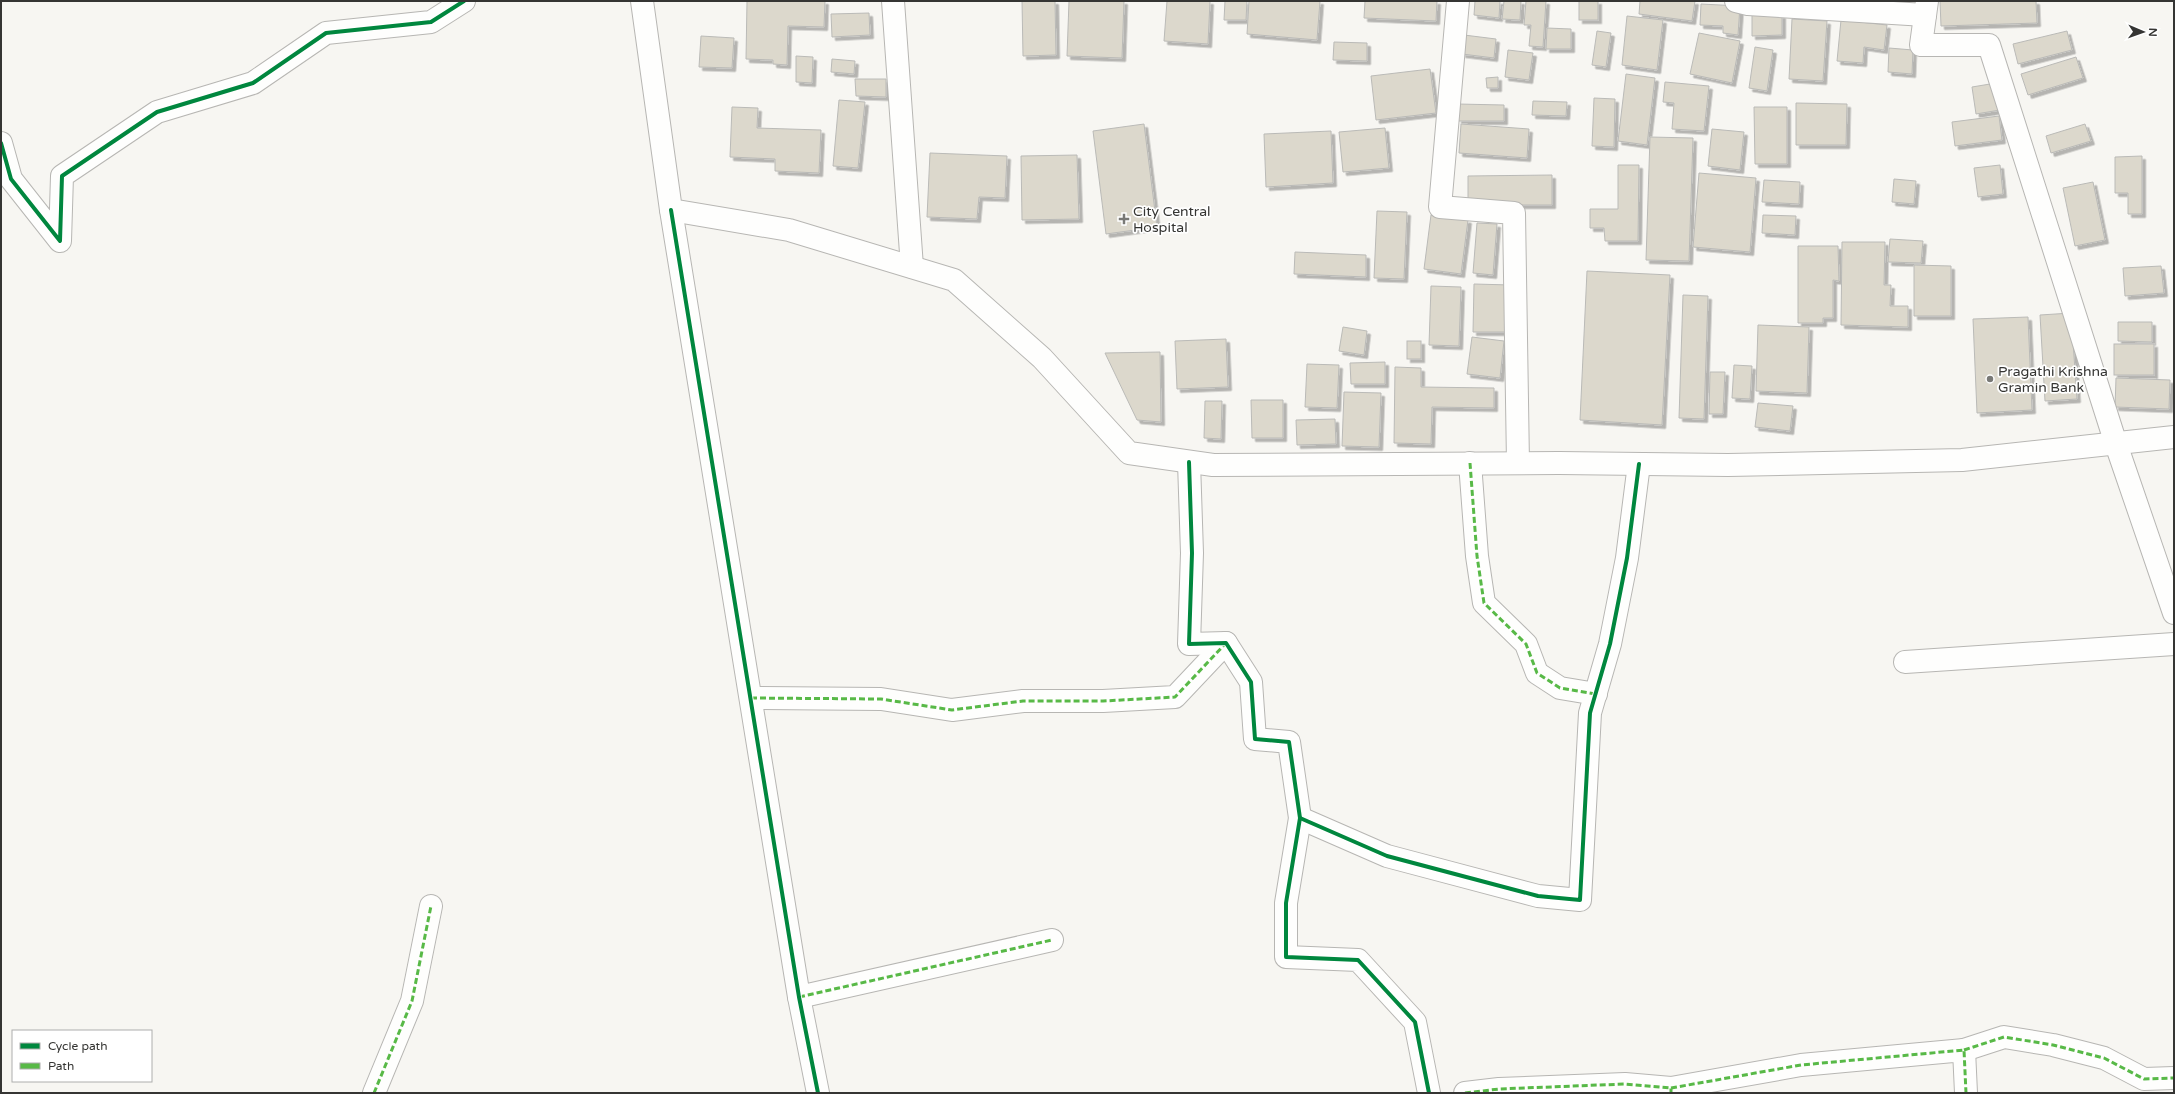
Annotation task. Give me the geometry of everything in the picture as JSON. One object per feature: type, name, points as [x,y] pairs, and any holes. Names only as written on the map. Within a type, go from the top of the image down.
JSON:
[{"type":"street","points":[[1,143],[11,179],[60,241],[62,176],[157,112],[253,83],[326,33],[431,22],[464,1]]},
{"type":"street","points":[[642,1],[671,210],[799,997],[818,1093]]},
{"type":"street","points":[[893,1],[912,267]]},
{"type":"street","points":[[1458,1],[1440,207],[1514,213],[1518,463]]},
{"type":"street","points":[[1736,1],[1748,4],[1926,8],[1921,45],[1989,45],[2116,444],[2174,613]]},
{"type":"street","points":[[671,210],[788,230],[954,280],[1042,358],[1129,453],[1213,465],[1470,463],[1728,465],[1962,460],[2174,437]]},
{"type":"street","points":[[1189,462],[1192,553],[1189,644],[1226,643]]},
{"type":"street","points":[[1470,463],[1477,556],[1484,603],[1526,644],[1537,673],[1560,688],[1596,694]]},
{"type":"street","points":[[1300,818],[1387,856],[1538,896],[1580,900],[1590,713],[1610,644],[1627,558],[1640,464]]},
{"type":"street","points":[[750,698],[882,699],[952,710],[1023,701],[1103,701],[1175,697],[1226,643]]},
{"type":"street","points":[[1226,643],[1251,682],[1255,739],[1289,742],[1300,818],[1286,903],[1286,957],[1358,960],[1415,1022],[1429,1093]]},
{"type":"street","points":[[1905,662],[2174,644]]},
{"type":"street","points":[[374,1093],[412,1002],[431,906]]},
{"type":"street","points":[[799,997],[1052,940]]},
{"type":"street","points":[[1465,1093],[1499,1089],[1625,1084],[1671,1091],[1801,1065],[1964,1050],[2004,1037],[2054,1045],[2104,1058],[2144,1079],[2174,1078]]},
{"type":"street","points":[[1964,1050],[1966,1093]]},
{"type":"building","points":[[747,1],[825,1],[824,27],[788,26],[787,65],[773,64],[773,60],[746,59]]},
{"type":"building","points":[[1022,1],[1055,1],[1056,55],[1023,56]]},
{"type":"building","points":[[1069,1],[1124,1],[1122,58],[1067,56]]},
{"type":"building","points":[[1167,1],[1210,1],[1208,44],[1164,41]]},
{"type":"building","points":[[1225,1],[1247,1],[1246,20],[1224,20]]},
{"type":"building","points":[[1249,1],[1320,1],[1317,40],[1247,34]]},
{"type":"building","points":[[1365,1],[1437,1],[1436,21],[1364,18]]},
{"type":"building","points":[[1475,1],[1500,1],[1499,18],[1474,15]]},
{"type":"building","points":[[1504,1],[1521,1],[1520,20],[1502,19]]},
{"type":"building","points":[[1526,1],[1546,1],[1543,47],[1529,46],[1531,25],[1524,25]]},
{"type":"building","points":[[1579,1],[1598,1],[1598,20],[1579,20]]},
{"type":"building","points":[[1640,1],[1695,1],[1692,21],[1639,14]]},
{"type":"building","points":[[1940,1],[2036,1],[2037,23],[1941,26]]},
{"type":"building","points":[[1701,4],[1740,6],[1738,35],[1723,33],[1723,26],[1700,25]]},
{"type":"building","points":[[869,13],[870,35],[832,37],[831,14]]},
{"type":"building","points":[[1752,15],[1782,15],[1782,35],[1752,36]]},
{"type":"building","points":[[1627,16],[1663,20],[1657,70],[1622,65]]},
{"type":"building","points":[[1792,19],[1827,21],[1823,81],[1789,79]]},
{"type":"building","points":[[1841,20],[1887,25],[1884,50],[1864,47],[1863,63],[1837,61]]},
{"type":"building","points":[[1547,28],[1571,29],[1571,49],[1546,49]]},
{"type":"building","points":[[1597,31],[1611,33],[1606,67],[1592,65]]},
{"type":"building","points":[[2067,31],[2072,50],[2018,64],[2013,44]]},
{"type":"building","points":[[1699,33],[1740,41],[1732,83],[1690,74]]},
{"type":"building","points":[[1464,35],[1496,39],[1494,58],[1462,54]]},
{"type":"building","points":[[701,36],[734,38],[732,68],[699,67]]},
{"type":"building","points":[[1334,42],[1367,43],[1367,61],[1333,60]]},
{"type":"building","points":[[1755,47],[1773,50],[1767,91],[1749,88]]},
{"type":"building","points":[[1889,48],[1913,50],[1912,74],[1888,72]]},
{"type":"building","points":[[1508,50],[1533,53],[1529,80],[1505,77]]},
{"type":"building","points":[[796,56],[813,57],[812,83],[796,82]]},
{"type":"building","points":[[2076,57],[2083,78],[2028,95],[2021,74]]},
{"type":"building","points":[[832,59],[855,61],[854,74],[831,72]]},
{"type":"building","points":[[1430,69],[1436,113],[1376,120],[1371,76]]},
{"type":"building","points":[[1626,74],[1655,78],[1647,145],[1618,141]]},
{"type":"building","points":[[1498,77],[1498,88],[1487,88],[1486,78]]},
{"type":"building","points":[[855,79],[886,79],[886,97],[856,96]]},
{"type":"building","points":[[1665,82],[1709,86],[1704,131],[1672,129],[1674,103],[1663,102]]},
{"type":"building","points":[[1996,83],[2000,110],[1976,114],[1972,87]]},
{"type":"building","points":[[1594,98],[1615,99],[1614,147],[1592,146]]},
{"type":"building","points":[[839,100],[865,102],[858,168],[833,166]]},
{"type":"building","points":[[1533,101],[1567,102],[1566,116],[1532,115]]},
{"type":"building","points":[[1796,103],[1847,104],[1846,145],[1796,145]]},
{"type":"building","points":[[1458,104],[1504,105],[1504,121],[1458,121]]},
{"type":"building","points":[[732,107],[758,108],[757,128],[821,130],[819,173],[775,171],[775,159],[730,157]]},
{"type":"building","points":[[1754,107],[1787,107],[1787,164],[1755,164]]},
{"type":"building","points":[[1999,116],[2002,140],[1955,146],[1952,122]]},
{"type":"building","points":[[1144,124],[1157,227],[1106,234],[1093,131]]},
{"type":"building","points":[[1461,124],[1529,129],[1527,158],[1459,153]]},
{"type":"building","points":[[2085,124],[2091,141],[2051,153],[2046,136]]},
{"type":"building","points":[[1385,128],[1389,168],[1343,172],[1339,132]]},
{"type":"building","points":[[1712,129],[1744,132],[1740,170],[1708,166]]},
{"type":"building","points":[[1331,131],[1333,183],[1266,187],[1264,134]]},
{"type":"building","points":[[1650,137],[1693,138],[1689,261],[1646,260]]},
{"type":"building","points":[[930,153],[1007,156],[1005,198],[979,197],[977,219],[927,217]]},
{"type":"building","points":[[1077,155],[1079,219],[1022,220],[1021,156]]},
{"type":"building","points":[[2142,156],[2142,214],[2128,214],[2128,193],[2115,193],[2115,157]]},
{"type":"building","points":[[1618,165],[1639,165],[1638,241],[1605,241],[1604,228],[1590,228],[1590,209],[1618,209]]},
{"type":"building","points":[[2000,165],[2003,194],[1978,197],[1974,168]]},
{"type":"building","points":[[1699,173],[1756,178],[1750,252],[1693,247]]},
{"type":"building","points":[[1552,175],[1552,205],[1468,205],[1468,176]]},
{"type":"building","points":[[1894,179],[1916,181],[1914,204],[1892,202]]},
{"type":"building","points":[[1764,180],[1800,182],[1799,204],[1762,202]]},
{"type":"building","points":[[2093,182],[2105,240],[2075,246],[2063,188]]},
{"type":"building","points":[[1377,211],[1407,212],[1404,279],[1374,278]]},
{"type":"building","points":[[1431,215],[1468,220],[1461,274],[1424,269]]},
{"type":"building","points":[[1763,215],[1796,216],[1795,235],[1762,233]]},
{"type":"building","points":[[1477,223],[1497,224],[1493,275],[1473,273]]},
{"type":"building","points":[[1890,239],[1923,241],[1921,263],[1888,262]]},
{"type":"building","points":[[1842,242],[1885,242],[1884,285],[1891,285],[1890,306],[1908,306],[1908,327],[1841,325]]},
{"type":"building","points":[[1798,246],[1838,246],[1839,281],[1833,280],[1833,318],[1823,318],[1823,323],[1798,323]]},
{"type":"building","points":[[1295,252],[1366,255],[1366,277],[1294,274]]},
{"type":"building","points":[[1914,265],[1951,266],[1951,316],[1914,316]]},
{"type":"building","points":[[2161,266],[2164,293],[2125,296],[2123,268]]},
{"type":"building","points":[[1587,271],[1670,275],[1662,425],[1580,420]]},
{"type":"building","points":[[1474,284],[1511,285],[1510,332],[1473,332]]},
{"type":"building","points":[[1431,286],[1461,287],[1459,346],[1429,345]]},
{"type":"building","points":[[1683,295],[1708,296],[1704,419],[1679,418]]},
{"type":"building","points":[[2071,313],[2077,399],[2045,401],[2040,315]]},
{"type":"building","points":[[2028,317],[2032,410],[1977,413],[1973,319]]},
{"type":"building","points":[[2118,322],[2152,322],[2152,342],[2118,341]]},
{"type":"building","points":[[1758,325],[1809,327],[1807,393],[1756,391]]},
{"type":"building","points":[[1343,327],[1367,331],[1364,355],[1339,351]]},
{"type":"building","points":[[1472,337],[1504,341],[1500,378],[1467,374]]},
{"type":"building","points":[[1226,339],[1228,387],[1177,389],[1175,341]]},
{"type":"building","points":[[1407,341],[1421,341],[1421,359],[1407,359]]},
{"type":"building","points":[[2114,344],[2154,344],[2154,375],[2114,375]]},
{"type":"building","points":[[1160,352],[1161,422],[1137,420],[1105,353]]},
{"type":"building","points":[[1385,362],[1385,384],[1351,384],[1350,363]]},
{"type":"building","points":[[1307,364],[1339,365],[1337,408],[1305,407]]},
{"type":"building","points":[[1734,365],[1752,366],[1750,399],[1732,398]]},
{"type":"building","points":[[1395,367],[1421,368],[1421,387],[1494,388],[1494,408],[1432,407],[1431,444],[1394,443]]},
{"type":"building","points":[[1710,372],[1725,372],[1723,414],[1709,414]]},
{"type":"building","points":[[2116,378],[2170,380],[2169,409],[2115,407]]},
{"type":"building","points":[[1344,392],[1381,393],[1379,447],[1342,446]]},
{"type":"building","points":[[1251,400],[1283,400],[1283,438],[1252,438]]},
{"type":"building","points":[[1205,401],[1222,401],[1221,439],[1204,438]]},
{"type":"building","points":[[1758,403],[1793,406],[1790,431],[1755,427]]},
{"type":"building","points":[[1335,419],[1336,444],[1297,445],[1296,420]]},
{"type":"marked path","points":[[1470,463],[1477,556],[1484,603],[1526,644],[1537,673],[1560,688],[1596,694]]},
{"type":"marked path","points":[[751,698],[881,699],[952,710],[1023,701],[1103,701],[1175,697],[1226,643]]},
{"type":"marked path","points":[[374,1093],[412,1001],[431,906]]},
{"type":"marked path","points":[[799,997],[1052,940]]},
{"type":"marked path","points":[[1964,1050],[2004,1037],[2053,1045],[2104,1058],[2144,1079],[2174,1078]]},
{"type":"marked path","points":[[1671,1088],[1801,1065],[1964,1050],[1966,1093]]},
{"type":"marked path","points":[[1465,1093],[1499,1089],[1625,1084],[1671,1088],[1671,1093]]},
{"type":"cycle path","points":[[1,143],[11,179],[60,241],[62,176],[157,112],[253,83],[326,33],[431,22],[464,1]]},
{"type":"cycle path","points":[[671,210],[799,997],[818,1093]]},
{"type":"cycle path","points":[[1189,462],[1192,553],[1189,644],[1226,643],[1251,682],[1255,739],[1289,742],[1300,818],[1286,903],[1286,957],[1358,960],[1415,1022],[1429,1093]]},
{"type":"cycle path","points":[[1300,818],[1387,856],[1538,896],[1580,900],[1590,713],[1610,644],[1627,558],[1639,464]]},
{"type":"place","name":"City Central Hospital","points":[[1124,219]]},
{"type":"place","name":"Pragathi Krishna Gramin Bank","points":[[1990,379]]}]
